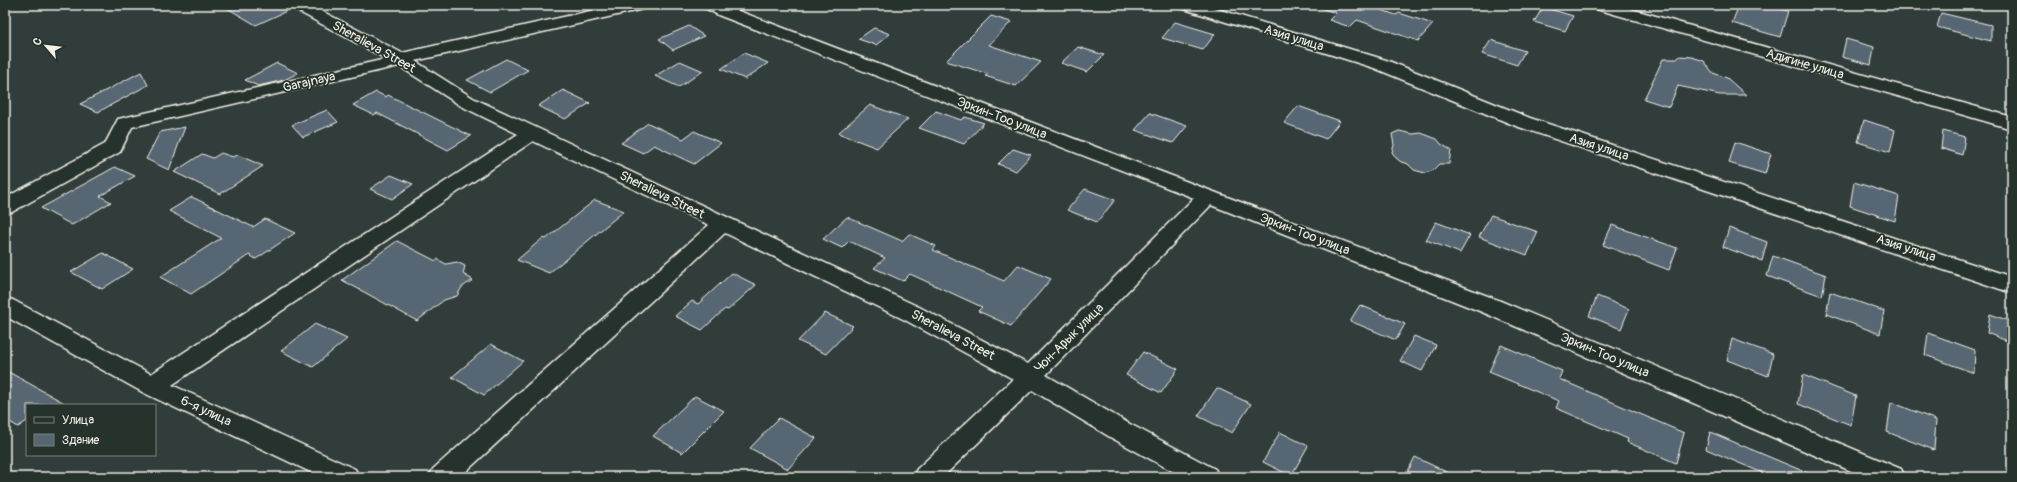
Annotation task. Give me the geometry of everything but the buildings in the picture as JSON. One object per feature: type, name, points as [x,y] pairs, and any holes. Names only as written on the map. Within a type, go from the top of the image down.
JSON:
[{"type":"street","name":"Sheralieva Street","points":[[298,5],[400,59],[467,102],[913,314],[960,338],[1118,430],[1206,477]]},
{"type":"street","name":"Garajnaya","points":[[5,207],[113,148],[125,123],[389,64],[400,59],[639,5]]},
{"type":"street","name":"Эркин-Тоо улица","points":[[712,5],[724,12],[1208,196],[1490,306],[1892,477]]},
{"type":"street","name":"Азия улица","points":[[1187,5],[1380,64],[1523,122],[2012,285]]},
{"type":"street","name":"Адигине улица","points":[[1599,5],[2012,123]]},
{"type":"street","points":[[152,386],[532,133]]},
{"type":"street","name":"Чон-Арык улица","points":[[926,477],[1030,378],[1208,196]]},
{"type":"street","points":[[442,477],[723,224]]},
{"type":"street","name":"6-я улица","points":[[5,306],[152,386],[346,477]]}]
